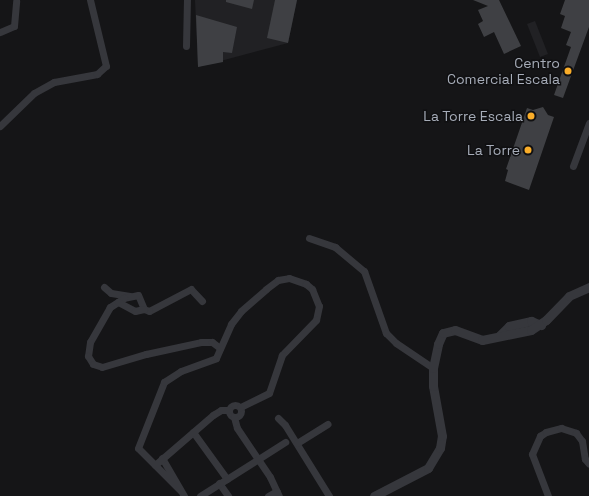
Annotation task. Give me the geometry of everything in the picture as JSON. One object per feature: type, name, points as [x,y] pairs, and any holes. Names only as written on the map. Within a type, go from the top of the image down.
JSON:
[{"type":"street","points":[[0,32],[14,26],[16,0]]},
{"type":"street","points":[[0,126],[34,93],[54,82],[97,74],[106,66],[90,0]]},
{"type":"street","points":[[186,46],[187,0]]},
{"type":"street","points":[[573,166],[589,123]]},
{"type":"street","points":[[309,238],[335,248],[364,271],[386,333],[396,343],[433,368]]},
{"type":"street","points":[[155,465],[218,412],[228,410],[233,405],[240,407],[269,393],[282,355],[316,320],[319,306],[312,289],[301,281],[289,278],[273,284],[241,311],[231,324],[216,358],[168,378],[160,390],[138,448],[182,493]]},
{"type":"street","points":[[104,287],[111,293],[138,296],[144,309]]},
{"type":"street","points":[[377,495],[423,471],[438,454],[442,436],[433,386],[433,368],[438,344],[443,333],[451,330],[463,333],[475,339],[489,339],[516,334],[541,325],[569,296],[589,287]]},
{"type":"street","points":[[118,302],[135,311],[144,309],[153,310],[191,289],[202,301]]},
{"type":"street","points":[[130,296],[110,307],[88,349],[90,361],[97,366],[108,366],[146,354],[201,342],[212,342],[220,348]]},
{"type":"street","points":[[234,417],[240,414],[240,407]]},
{"type":"street","points":[[228,410],[230,415],[234,417],[237,428],[258,459],[278,493],[268,496]]},
{"type":"street","points":[[278,418],[297,443],[329,496]]},
{"type":"street","points":[[297,443],[327,424]]},
{"type":"street","points":[[548,496],[532,454],[540,436],[546,432],[561,428],[576,432],[582,441],[585,459],[589,464]]},
{"type":"street","points":[[193,432],[227,479]]},
{"type":"street","points":[[200,496],[285,442]]},
{"type":"street","points":[[162,458],[182,493]]},
{"type":"street","points":[[219,483],[228,496]]},
{"type":"shaded area","points":[[195,0],[297,0],[288,43],[198,67]]},
{"type":"shaded area","name":"Centro Comercial Escala","points":[[535,21],[548,54],[540,57],[527,24]]},
{"type":"building","points":[[226,0],[254,0],[252,9],[226,2]]},
{"type":"building","points":[[275,0],[297,0],[288,43],[267,38]]},
{"type":"building","name":"Centro Comercial Escala","points":[[473,0],[499,0],[521,46],[504,54],[494,32],[484,37],[478,24],[483,21],[478,10],[488,6]]},
{"type":"building","name":"Centro Comercial Escala","points":[[565,0],[589,0],[589,27],[563,98],[554,95],[571,47],[566,45],[571,32],[561,28],[565,16],[560,14]]},
{"type":"building","points":[[196,15],[237,27],[232,53],[223,52],[223,62],[198,67]]},
{"type":"building","name":"La Torre","points":[[543,107],[548,115],[554,117],[529,190],[505,181],[508,170],[506,169],[527,108],[533,110]]},
{"type":"place","name":"Centro Comercial Escala","points":[[568,71]]},
{"type":"place","name":"La Torre Escala","points":[[531,116]]},
{"type":"place","name":"La Torre","points":[[528,150]]}]
